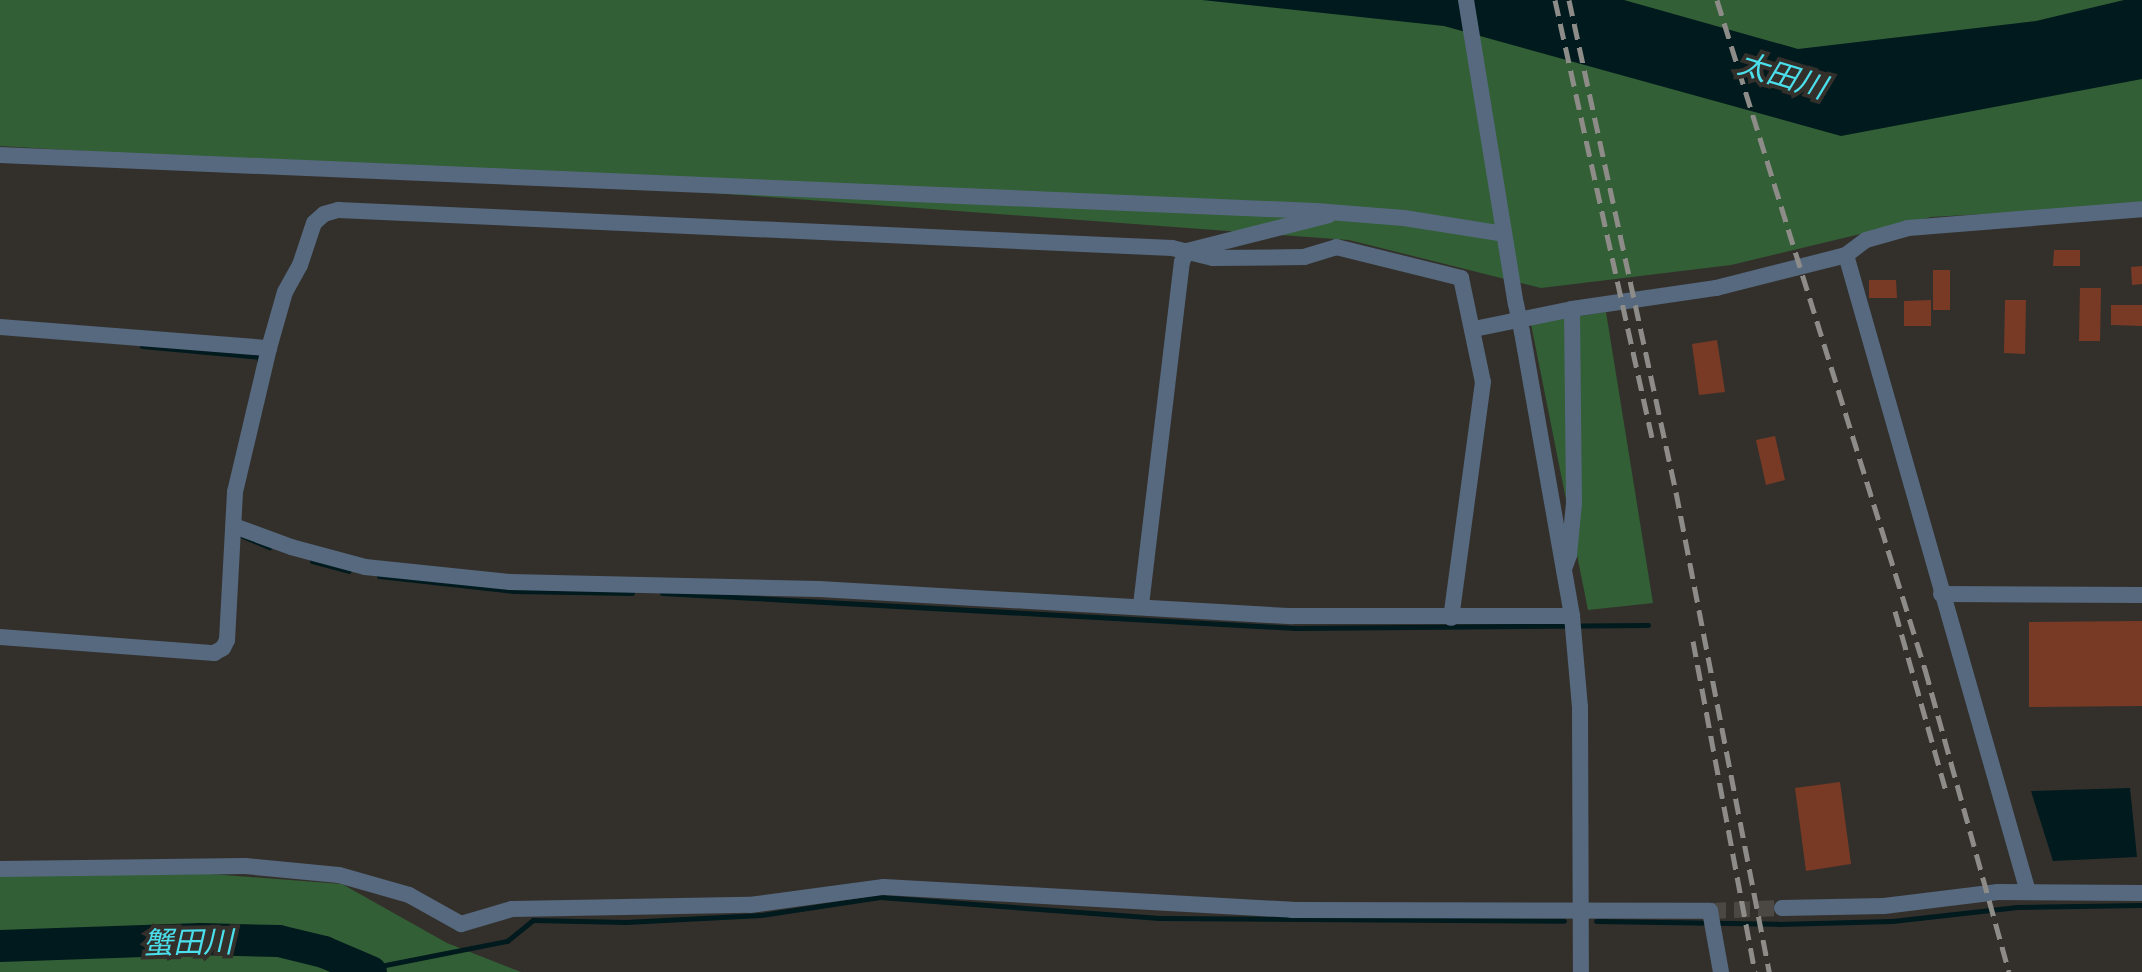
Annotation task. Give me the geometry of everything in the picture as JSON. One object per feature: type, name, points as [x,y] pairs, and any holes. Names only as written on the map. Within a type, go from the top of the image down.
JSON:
[{"type":"street","points":[[1466,0],[1572,616],[1580,707],[1581,972]]},
{"type":"street","points":[[0,155],[1338,213],[1504,231]]},
{"type":"street","points":[[1474,329],[1572,309],[1716,288],[1846,255],[1866,240],[1908,228],[2142,209]]},
{"type":"street","points":[[0,637],[214,653],[227,640],[235,492],[269,348],[285,292],[300,265],[314,223],[324,214],[338,210],[1187,251],[1213,258],[1304,257],[1336,247],[1461,278],[1483,382],[1451,618]]},
{"type":"street","points":[[1187,251],[1338,213]]},
{"type":"street","points":[[1141,605],[1182,262],[1187,251]]},
{"type":"street","points":[[1846,255],[2028,892]]},
{"type":"street","points":[[1564,569],[1569,555],[1574,503],[1572,309]]},
{"type":"street","points":[[0,327],[269,348]]},
{"type":"street","points":[[234,526],[334,560],[436,577],[510,582],[819,589],[1292,616],[1572,616]]},
{"type":"street","points":[[1941,594],[2142,595]]},
{"type":"street","points":[[0,869],[245,866],[339,875],[409,895],[461,924],[512,909],[750,905],[884,887],[1292,910],[1580,908],[1710,911],[1721,972]]},
{"type":"street","points":[[1782,908],[1884,906],[2028,892],[2142,893]]},
{"type":"green space","points":[[0,0],[2142,0],[2142,205],[1931,217],[1731,265],[1541,288],[1349,240],[403,170],[0,146]]},
{"type":"green space","points":[[1606,312],[1653,603],[1588,610],[1531,324]]},
{"type":"green space","points":[[211,874],[342,884],[447,943],[521,972],[0,972],[0,876]]},
{"type":"water","name":"太田川","points":[[1202,0],[1624,0],[1798,49],[2036,21],[2124,0],[2142,0],[2142,79],[1841,136],[1444,26]]},
{"type":"water","points":[[2130,788],[2137,857],[2053,861],[2031,791]]},
{"type":"building","points":[[2054,250],[2080,250],[2080,266],[2053,266]]},
{"type":"building","points":[[2142,266],[2142,284],[2132,285],[2131,267]]},
{"type":"building","points":[[1933,270],[1950,270],[1950,310],[1933,310]]},
{"type":"building","points":[[1869,280],[1896,280],[1897,298],[1869,298]]},
{"type":"building","points":[[2080,288],[2101,288],[2100,341],[2079,341]]},
{"type":"building","points":[[1931,300],[1931,326],[1904,326],[1904,301]]},
{"type":"building","points":[[2005,300],[2026,300],[2025,354],[2004,353]]},
{"type":"building","points":[[2111,305],[2142,305],[2142,326],[2111,325]]},
{"type":"building","points":[[1717,340],[1725,392],[1699,395],[1692,344]]},
{"type":"building","points":[[1775,436],[1785,480],[1766,485],[1756,440]]},
{"type":"building","points":[[2142,621],[2142,706],[2029,707],[2029,622]]},
{"type":"building","points":[[1840,782],[1851,864],[1806,871],[1795,788]]},
{"type":"waterway","points":[[142,346],[260,357],[259,360]]},
{"type":"waterway","points":[[238,534],[269,547]]},
{"type":"waterway","points":[[312,561],[349,571]]},
{"type":"waterway","points":[[379,576],[514,591],[632,593]]},
{"type":"waterway","points":[[662,593],[1295,628],[1648,625]]},
{"type":"waterway","points":[[365,969],[507,941],[533,920],[626,922],[761,915],[880,897],[1159,918],[1564,921]]},
{"type":"waterway","points":[[1596,921],[1778,924],[1892,921],[2017,907],[2142,905]]},
{"type":"waterway","name":"蟹田川","points":[[0,946],[201,939],[279,941],[324,952],[371,972]]},
{"type":"tunnel","points":[[1710,911],[1782,908]]},
{"type":"railway","points":[[1555,0],[1652,437]]},
{"type":"railway","points":[[1569,0],[1676,492],[1769,972]]},
{"type":"railway","points":[[1717,0],[1925,669],[2009,972]]},
{"type":"railway","points":[[1895,611],[1947,795]]},
{"type":"railway","points":[[1693,641],[1755,972]]}]
